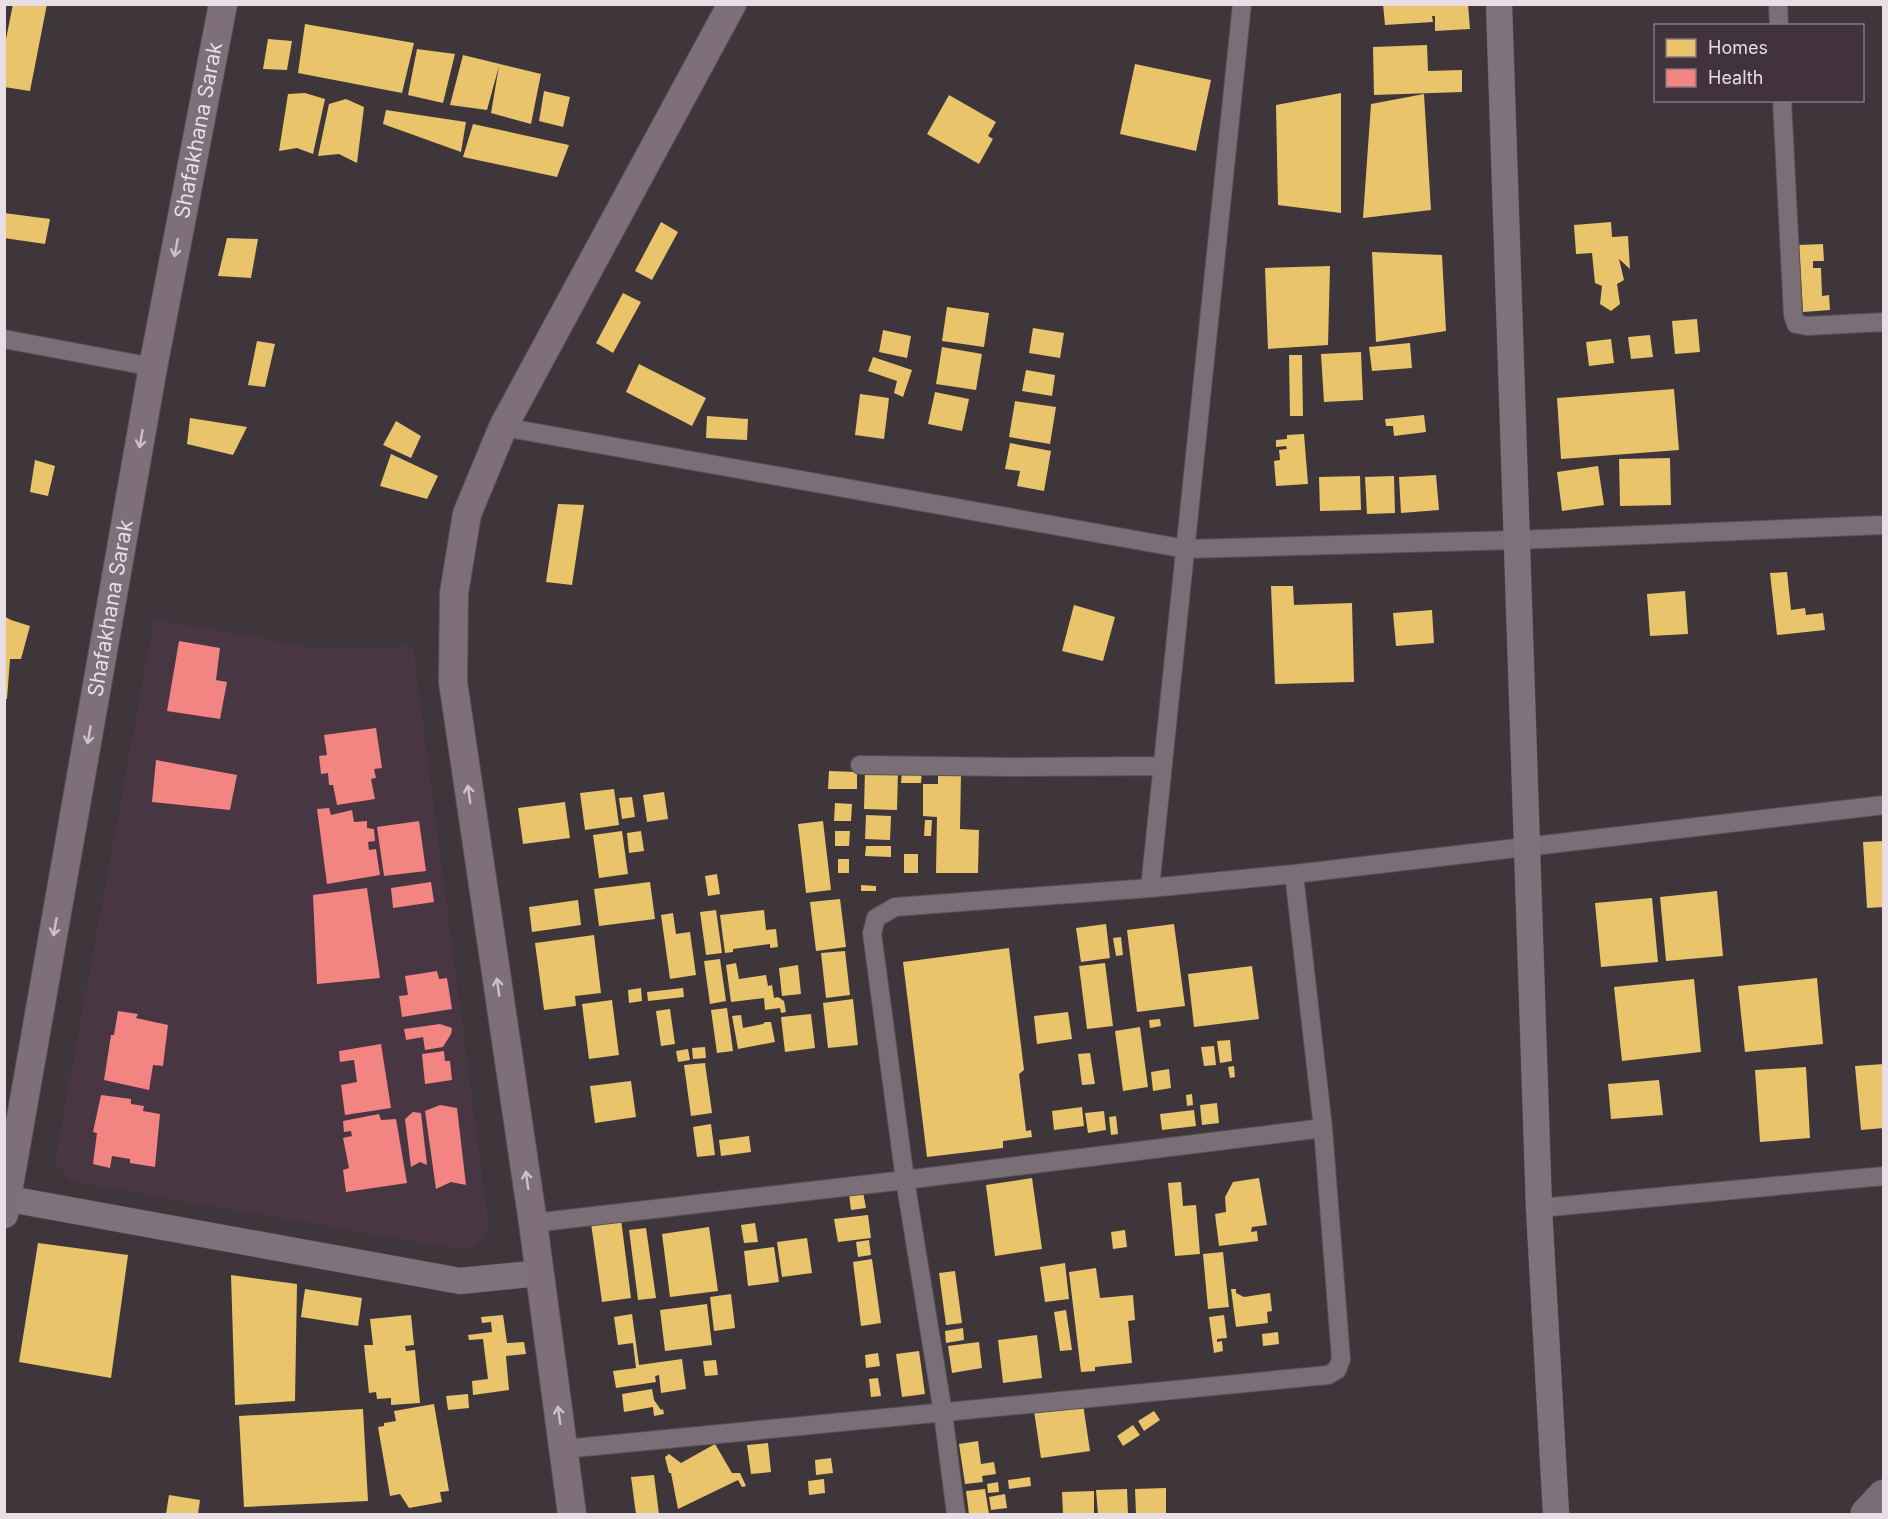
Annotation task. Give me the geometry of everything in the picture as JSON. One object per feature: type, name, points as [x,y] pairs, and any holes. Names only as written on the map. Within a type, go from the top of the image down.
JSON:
[{"type":"highway","points":[[1867,1515],[1884,1496]]},
{"type":"main road","name":"Shafakhana Sarak","points":[[5,1203],[153,367],[223,4]]},
{"type":"main road","points":[[572,1515],[533,1223],[453,682],[454,593],[467,514],[503,427],[732,4]]},
{"type":"street","points":[[1150,888],[1242,4]]},
{"type":"street","points":[[1499,4],[1539,1208],[1556,1515]]},
{"type":"street","points":[[1778,4],[1779,24]]},
{"type":"street","points":[[1782,102],[1792,315],[1796,324],[1807,326],[1884,322]]},
{"type":"street","points":[[4,339],[153,367]]},
{"type":"street","points":[[503,427],[1186,549],[1516,540],[1884,525]]},
{"type":"street","points":[[860,765],[1163,766]]},
{"type":"street","points":[[956,1515],[944,1413],[904,1180],[872,933],[876,918],[895,907],[1150,888],[1294,874],[1884,805]]},
{"type":"street","points":[[564,1449],[1328,1375],[1338,1370],[1341,1359],[1323,1128],[1294,874]]},
{"type":"street","points":[[533,1223],[1323,1128]]},
{"type":"street","points":[[1539,1208],[1884,1176]]},
{"type":"street","points":[[5,1203],[460,1281],[540,1273]]},
{"type":"shaded area","points":[[154,619],[318,649],[413,646],[489,1228],[486,1236],[473,1248],[465,1250],[69,1181],[55,1161]]},
{"type":"building: Homes","points":[[13,4],[47,4],[30,91],[4,87],[4,49]]},
{"type":"building: Homes","points":[[1383,4],[1468,4],[1470,29],[1435,31],[1435,16],[1432,16],[1433,22],[1385,25]]},
{"type":"building: Homes","points":[[305,24],[414,43],[402,93],[298,73]]},
{"type":"building: Homes","points":[[268,39],[292,41],[287,70],[263,69]]},
{"type":"building: Homes","points":[[1427,45],[1428,71],[1462,70],[1462,92],[1374,95],[1373,47]]},
{"type":"building: Homes","points":[[417,49],[455,54],[443,103],[408,95]]},
{"type":"building: Homes","points":[[463,55],[541,74],[531,124],[491,113],[499,66],[487,110],[450,105]]},
{"type":"building: Homes","points":[[1135,64],[1211,80],[1196,151],[1120,134]]},
{"type":"building: Homes","points":[[544,91],[570,97],[563,127],[539,121]]},
{"type":"building: Homes","points":[[305,93],[325,99],[313,154],[297,148],[279,151],[288,94]]},
{"type":"building: Homes","points":[[1341,93],[1341,213],[1278,205],[1276,105]]},
{"type":"building: Homes","points":[[1424,94],[1431,210],[1363,218],[1371,104]]},
{"type":"building: Homes","points":[[949,95],[996,122],[988,136],[993,139],[979,164],[927,134]]},
{"type":"building: Homes","points":[[346,99],[364,107],[357,163],[339,154],[318,156],[329,104]]},
{"type":"building: Homes","points":[[386,110],[466,122],[461,152],[383,124]]},
{"type":"building: Homes","points":[[473,124],[569,145],[557,177],[463,157]]},
{"type":"building: Homes","points":[[4,213],[50,219],[45,244],[4,238]]},
{"type":"building: Homes","points":[[661,222],[678,232],[652,280],[635,271]]},
{"type":"building: Homes","points":[[1611,222],[1612,237],[1628,236],[1630,269],[1619,259],[1624,280],[1617,284],[1620,304],[1611,311],[1600,304],[1602,286],[1595,283],[1592,253],[1576,254],[1574,225]]},
{"type":"building: Homes","points":[[227,238],[258,239],[251,278],[218,276]]},
{"type":"building: Homes","points":[[1823,244],[1824,261],[1813,261],[1813,268],[1821,268],[1822,296],[1829,295],[1830,310],[1803,312],[1799,245]]},
{"type":"building: Homes","points":[[1372,252],[1442,255],[1446,331],[1376,342]]},
{"type":"building: Homes","points":[[1330,266],[1328,345],[1268,349],[1265,268]]},
{"type":"building: Homes","points":[[623,293],[641,302],[613,353],[596,343]]},
{"type":"building: Homes","points":[[947,307],[989,313],[984,347],[942,341]]},
{"type":"building: Homes","points":[[1697,319],[1700,352],[1675,354],[1672,321]]},
{"type":"building: Homes","points":[[1033,328],[1064,333],[1060,358],[1029,353]]},
{"type":"building: Homes","points":[[883,330],[911,336],[907,358],[879,352]]},
{"type":"building: Homes","points":[[1650,335],[1653,357],[1631,359],[1628,337]]},
{"type":"building: Homes","points":[[1611,339],[1614,363],[1589,366],[1586,342]]},
{"type":"building: Homes","points":[[257,341],[275,344],[265,387],[248,385]]},
{"type":"building: Homes","points":[[1410,343],[1412,368],[1372,371],[1369,347]]},
{"type":"building: Homes","points":[[942,347],[982,354],[976,390],[936,384]]},
{"type":"building: Homes","points":[[1361,352],[1363,400],[1324,402],[1321,354]]},
{"type":"building: Homes","points":[[1289,355],[1302,355],[1303,416],[1290,416]]},
{"type":"building: Homes","points":[[873,357],[912,370],[903,397],[894,393],[897,381],[868,371]]},
{"type":"building: Homes","points":[[639,364],[706,398],[692,426],[626,392]]},
{"type":"building: Homes","points":[[1026,370],[1055,375],[1052,396],[1022,391]]},
{"type":"building: Homes","points":[[1674,389],[1679,450],[1561,459],[1557,398]]},
{"type":"building: Homes","points":[[935,392],[969,399],[962,431],[928,424]]},
{"type":"building: Homes","points":[[860,394],[889,398],[884,439],[855,435]]},
{"type":"building: Homes","points":[[1015,401],[1056,407],[1050,444],[1009,437]]},
{"type":"building: Homes","points":[[1424,415],[1426,432],[1394,436],[1393,426],[1386,426],[1385,419]]},
{"type":"building: Homes","points":[[707,416],[748,419],[747,440],[706,438]]},
{"type":"building: Homes","points":[[190,418],[247,427],[233,455],[187,444]]},
{"type":"building: Homes","points":[[396,421],[421,436],[411,458],[383,445]]},
{"type":"building: Homes","points":[[1304,434],[1308,484],[1276,486],[1274,461],[1280,460],[1279,450],[1287,449],[1286,446],[1276,447],[1276,440],[1287,439],[1287,435]]},
{"type":"building: Homes","points":[[1010,443],[1051,451],[1044,491],[1017,486],[1020,471],[1005,469]]},
{"type":"building: Homes","points":[[391,454],[438,476],[427,499],[380,486]]},
{"type":"building: Homes","points":[[1670,458],[1671,505],[1620,506],[1619,459]]},
{"type":"building: Homes","points":[[35,460],[55,466],[48,496],[30,492]]},
{"type":"building: Homes","points":[[1598,466],[1604,505],[1562,511],[1557,472]]},
{"type":"building: Homes","points":[[1436,475],[1439,510],[1401,513],[1399,477]]},
{"type":"building: Homes","points":[[1360,476],[1361,510],[1320,511],[1319,477]]},
{"type":"building: Homes","points":[[1394,476],[1395,513],[1367,514],[1365,477]]},
{"type":"building: Homes","points":[[558,504],[584,505],[572,585],[546,582]]},
{"type":"building: Homes","points":[[1787,572],[1791,610],[1805,608],[1806,615],[1823,613],[1825,630],[1777,635],[1770,573]]},
{"type":"building: Homes","points":[[1271,586],[1293,586],[1294,605],[1352,603],[1354,682],[1275,684]]},
{"type":"building: Homes","points":[[1685,591],[1688,634],[1650,636],[1647,594]]},
{"type":"building: Homes","points":[[1074,605],[1115,617],[1103,661],[1062,651]]},
{"type":"building: Homes","points":[[1432,610],[1434,643],[1396,646],[1393,613]]},
{"type":"building: Homes","points":[[4,616],[30,626],[21,659],[10,659],[7,699],[4,700]]},
{"type":"building: Homes","points":[[865,770],[898,771],[897,810],[864,809]]},
{"type":"building: Homes","points":[[829,771],[857,772],[857,789],[828,789]]},
{"type":"building: Homes","points":[[902,771],[922,771],[921,783],[901,783]]},
{"type":"building: Homes","points":[[938,772],[961,773],[960,829],[979,830],[978,873],[936,873],[937,817],[923,816],[923,784],[938,784]]},
{"type":"building: Homes","points":[[614,789],[619,825],[585,830],[580,793]]},
{"type":"building: Homes","points":[[664,792],[668,819],[647,822],[643,795]]},
{"type":"building: Homes","points":[[632,797],[635,817],[622,819],[619,798]]},
{"type":"building: Homes","points":[[565,802],[570,838],[523,844],[518,808]]},
{"type":"building: Homes","points":[[835,803],[852,804],[851,821],[834,821]]},
{"type":"building: Homes","points":[[866,815],[891,816],[890,840],[865,839]]},
{"type":"building: Homes","points":[[925,820],[932,820],[931,836],[924,836]]},
{"type":"building: Homes","points":[[823,821],[831,890],[806,893],[798,824]]},
{"type":"building: Homes","points":[[622,831],[628,874],[599,878],[593,835]]},
{"type":"building: Homes","points":[[641,831],[644,851],[629,853],[627,833]]},
{"type":"building: Homes","points":[[835,831],[850,831],[849,846],[835,846]]},
{"type":"building: Homes","points":[[1884,841],[1884,907],[1867,908],[1863,842]]},
{"type":"building: Homes","points":[[866,846],[891,846],[891,857],[865,856]]},
{"type":"building: Homes","points":[[904,854],[918,854],[918,873],[904,873]]},
{"type":"building: Homes","points":[[838,859],[849,859],[849,873],[838,873]]},
{"type":"building: Homes","points":[[717,874],[720,894],[708,896],[705,876]]},
{"type":"building: Homes","points":[[650,882],[655,919],[599,926],[594,889]]},
{"type":"building: Homes","points":[[861,885],[876,886],[876,891],[861,891]]},
{"type":"building: Homes","points":[[1717,891],[1723,956],[1666,961],[1660,897]]},
{"type":"building: Homes","points":[[1652,898],[1658,962],[1601,967],[1595,903]]},
{"type":"building: Homes","points":[[840,899],[846,947],[816,951],[810,902]]},
{"type":"building: Homes","points":[[578,900],[581,925],[532,932],[529,907]]},
{"type":"building: Homes","points":[[716,910],[722,953],[706,955],[700,912]]},
{"type":"building: Homes","points":[[764,910],[766,930],[776,929],[778,947],[770,948],[770,944],[733,949],[733,952],[725,953],[720,915]]},
{"type":"building: Homes","points":[[673,913],[676,934],[690,932],[696,975],[670,979],[661,915]]},
{"type":"building: Homes","points":[[1106,924],[1110,958],[1081,962],[1076,928]]},
{"type":"building: Homes","points":[[1174,924],[1185,1006],[1137,1012],[1127,930]]},
{"type":"building: Homes","points":[[594,935],[601,993],[575,996],[576,1006],[544,1010],[535,943]]},
{"type":"building: Homes","points":[[1121,937],[1123,955],[1116,956],[1113,938]]},
{"type":"building: Homes","points":[[1009,948],[1024,1070],[1019,1074],[1026,1131],[1031,1130],[1032,1137],[1003,1141],[1003,1148],[927,1157],[903,962]]},
{"type":"building: Homes","points":[[845,951],[850,995],[826,998],[821,953]]},
{"type":"building: Homes","points":[[720,959],[726,1001],[710,1004],[704,961]]},
{"type":"building: Homes","points":[[736,963],[739,979],[766,975],[768,986],[772,985],[774,998],[778,997],[784,1001],[786,1012],[781,1013],[780,1008],[765,1010],[764,998],[731,1002],[726,965]]},
{"type":"building: Homes","points":[[1105,963],[1113,1026],[1087,1029],[1079,966]]},
{"type":"building: Homes","points":[[798,965],[801,994],[782,996],[779,968]]},
{"type":"building: Homes","points":[[1252,966],[1259,1019],[1194,1027],[1188,974]]},
{"type":"building: Homes","points":[[1817,978],[1823,1044],[1745,1052],[1738,986]]},
{"type":"building: Homes","points":[[1694,979],[1701,1052],[1622,1061],[1614,987]]},
{"type":"building: Homes","points":[[641,988],[642,1001],[629,1003],[628,990]]},
{"type":"building: Homes","points":[[683,988],[684,997],[648,1001],[647,992]]},
{"type":"building: Homes","points":[[853,999],[858,1045],[828,1048],[823,1003]]},
{"type":"building: Homes","points":[[612,1000],[619,1055],[589,1059],[582,1004]]},
{"type":"building: Homes","points":[[727,1008],[733,1051],[717,1053],[711,1010]]},
{"type":"building: Homes","points":[[670,1009],[675,1044],[661,1046],[656,1011]]},
{"type":"building: Homes","points":[[1068,1012],[1072,1039],[1037,1044],[1034,1016]]},
{"type":"building: Homes","points":[[811,1014],[815,1048],[785,1052],[781,1017]]},
{"type":"building: Homes","points":[[741,1015],[743,1028],[771,1022],[775,1042],[738,1049],[732,1016]]},
{"type":"building: Homes","points":[[1160,1019],[1161,1026],[1150,1028],[1149,1020]]},
{"type":"building: Homes","points":[[1140,1027],[1148,1087],[1123,1091],[1115,1031]]},
{"type":"building: Homes","points":[[1230,1040],[1232,1061],[1220,1063],[1217,1041]]},
{"type":"building: Homes","points":[[1214,1046],[1216,1065],[1204,1066],[1201,1047]]},
{"type":"building: Homes","points":[[705,1047],[706,1058],[693,1059],[692,1048]]},
{"type":"building: Homes","points":[[688,1049],[690,1060],[678,1062],[676,1051]]},
{"type":"building: Homes","points":[[1090,1053],[1095,1084],[1082,1085],[1078,1054]]},
{"type":"building: Homes","points":[[705,1063],[712,1113],[691,1116],[684,1065]]},
{"type":"building: Homes","points":[[1884,1064],[1884,1128],[1861,1130],[1855,1066]]},
{"type":"building: Homes","points":[[1234,1066],[1235,1077],[1230,1078],[1228,1067]]},
{"type":"building: Homes","points":[[1806,1067],[1810,1138],[1760,1142],[1755,1070]]},
{"type":"building: Homes","points":[[1169,1069],[1171,1088],[1153,1091],[1151,1072]]},
{"type":"building: Homes","points":[[1659,1080],[1663,1115],[1611,1119],[1608,1084]]},
{"type":"building: Homes","points":[[631,1081],[636,1117],[595,1123],[590,1086]]},
{"type":"building: Homes","points":[[1192,1094],[1193,1105],[1187,1106],[1186,1095]]},
{"type":"building: Homes","points":[[1217,1103],[1219,1123],[1202,1125],[1200,1105]]},
{"type":"building: Homes","points":[[1082,1107],[1084,1126],[1054,1130],[1052,1111]]},
{"type":"building: Homes","points":[[1194,1110],[1196,1126],[1162,1130],[1160,1114]]},
{"type":"building: Homes","points":[[1104,1111],[1106,1130],[1088,1133],[1085,1113]]},
{"type":"building: Homes","points":[[1116,1116],[1118,1134],[1111,1135],[1109,1117]]},
{"type":"building: Homes","points":[[711,1124],[715,1155],[697,1157],[693,1127]]},
{"type":"building: Homes","points":[[749,1136],[751,1152],[721,1156],[719,1140]]},
{"type":"building: Homes","points":[[1032,1178],[1042,1249],[995,1256],[986,1185]]},
{"type":"building: Homes","points":[[1259,1178],[1267,1225],[1252,1227],[1251,1232],[1257,1231],[1258,1241],[1219,1246],[1215,1214],[1226,1212],[1225,1197],[1233,1182]]},
{"type":"building: Homes","points":[[1181,1182],[1183,1206],[1196,1205],[1200,1254],[1175,1256],[1168,1183]]},
{"type":"building: Homes","points":[[863,1192],[866,1208],[851,1210],[849,1194]]},
{"type":"building: Homes","points":[[868,1215],[871,1238],[838,1242],[834,1219]]},
{"type":"building: Homes","points":[[621,1219],[631,1298],[602,1302],[591,1223]]},
{"type":"building: Homes","points":[[755,1223],[758,1242],[744,1243],[741,1225]]},
{"type":"building: Homes","points":[[709,1227],[718,1291],[670,1297],[662,1234]]},
{"type":"building: Homes","points":[[646,1228],[656,1298],[638,1300],[629,1230]]},
{"type":"building: Homes","points":[[1125,1230],[1127,1247],[1113,1249],[1111,1232]]},
{"type":"building: Homes","points":[[807,1238],[812,1273],[782,1277],[777,1242]]},
{"type":"building: Homes","points":[[869,1240],[871,1255],[858,1257],[856,1242]]},
{"type":"building: Homes","points":[[38,1243],[128,1255],[111,1378],[19,1362]]},
{"type":"building: Homes","points":[[774,1247],[779,1282],[748,1286],[744,1251]]},
{"type":"building: Homes","points":[[1223,1252],[1229,1307],[1208,1309],[1203,1254]]},
{"type":"building: Homes","points":[[872,1259],[881,1323],[861,1326],[853,1262]]},
{"type":"building: Homes","points":[[1065,1263],[1069,1299],[1045,1302],[1040,1267]]},
{"type":"building: Homes","points":[[1096,1268],[1100,1298],[1133,1295],[1135,1320],[1128,1321],[1132,1363],[1095,1367],[1095,1371],[1081,1372],[1069,1272]]},
{"type":"building: Homes","points":[[955,1271],[962,1323],[946,1325],[939,1273]]},
{"type":"building: Homes","points":[[231,1275],[297,1284],[295,1401],[235,1405]]},
{"type":"building: Homes","points":[[305,1289],[362,1298],[358,1326],[301,1317]]},
{"type":"building: Homes","points":[[1231,1289],[1236,1289],[1236,1293],[1244,1297],[1270,1293],[1272,1311],[1267,1312],[1268,1323],[1236,1327]]},
{"type":"building: Homes","points":[[731,1294],[735,1328],[714,1331],[710,1297]]},
{"type":"building: Homes","points":[[707,1304],[712,1345],[665,1351],[660,1310]]},
{"type":"building: Homes","points":[[1066,1310],[1072,1350],[1060,1351],[1054,1312]]},
{"type":"building: Homes","points":[[632,1314],[639,1365],[682,1359],[686,1389],[661,1393],[659,1375],[655,1376],[656,1382],[616,1388],[613,1371],[636,1368],[633,1343],[618,1345],[614,1317]]},
{"type":"building: Homes","points":[[411,1315],[414,1345],[405,1346],[406,1351],[415,1350],[420,1403],[391,1405],[391,1398],[377,1399],[376,1392],[369,1393],[364,1345],[373,1345],[370,1319]]},
{"type":"building: Homes","points":[[503,1315],[507,1343],[524,1342],[526,1354],[506,1356],[509,1390],[473,1395],[472,1381],[488,1379],[483,1339],[469,1340],[468,1335],[492,1332],[491,1322],[482,1323],[481,1317]]},
{"type":"building: Homes","points":[[1224,1315],[1227,1338],[1217,1339],[1217,1342],[1222,1341],[1223,1351],[1214,1353],[1209,1317]]},
{"type":"building: Homes","points":[[963,1328],[964,1340],[946,1343],[945,1331]]},
{"type":"building: Homes","points":[[1278,1332],[1279,1344],[1263,1346],[1262,1334]]},
{"type":"building: Homes","points":[[1037,1335],[1042,1378],[1003,1383],[998,1340]]},
{"type":"building: Homes","points":[[979,1342],[982,1368],[952,1373],[948,1346]]},
{"type":"building: Homes","points":[[919,1351],[925,1394],[902,1397],[896,1354]]},
{"type":"building: Homes","points":[[878,1353],[880,1366],[866,1368],[865,1355]]},
{"type":"building: Homes","points":[[716,1360],[718,1375],[705,1376],[703,1361]]},
{"type":"building: Homes","points":[[878,1378],[881,1396],[871,1397],[869,1379]]},
{"type":"building: Homes","points":[[652,1389],[654,1400],[661,1410],[663,1409],[664,1414],[654,1416],[653,1407],[624,1412],[622,1394]]},
{"type":"building: Homes","points":[[468,1394],[469,1408],[448,1410],[446,1396]]},
{"type":"building: Homes","points":[[434,1404],[449,1491],[440,1492],[442,1502],[409,1508],[400,1494],[390,1496],[378,1427],[384,1426],[384,1423],[396,1421],[394,1411]]},
{"type":"building: Homes","points":[[1083,1404],[1090,1451],[1041,1458],[1034,1411]]},
{"type":"building: Homes","points":[[363,1409],[368,1501],[244,1507],[239,1416]]},
{"type":"building: Homes","points":[[1154,1411],[1160,1420],[1144,1431],[1138,1421]]},
{"type":"building: Homes","points":[[1133,1425],[1140,1435],[1123,1446],[1117,1436]]},
{"type":"building: Homes","points":[[978,1441],[981,1464],[994,1462],[996,1474],[982,1476],[983,1482],[965,1484],[959,1444]]},
{"type":"building: Homes","points":[[768,1443],[771,1472],[751,1474],[747,1445]]},
{"type":"building: Homes","points":[[715,1444],[732,1473],[740,1473],[746,1486],[742,1487],[738,1480],[678,1509],[671,1473],[669,1473],[665,1457],[669,1454],[681,1463]]},
{"type":"building: Homes","points":[[831,1458],[833,1473],[816,1475],[815,1460]]},
{"type":"building: Homes","points":[[654,1475],[659,1514],[636,1514],[631,1477]]},
{"type":"building: Homes","points":[[1030,1477],[1031,1486],[1009,1489],[1008,1480]]},
{"type":"building: Homes","points":[[824,1479],[825,1493],[809,1495],[808,1481]]},
{"type":"building: Homes","points":[[998,1482],[999,1492],[988,1493],[987,1484]]},
{"type":"building: Homes","points":[[1166,1488],[1166,1514],[1136,1514],[1135,1489]]},
{"type":"building: Homes","points":[[985,1489],[989,1514],[969,1514],[966,1491]]},
{"type":"building: Homes","points":[[1127,1489],[1128,1514],[1098,1514],[1096,1490]]},
{"type":"building: Homes","points":[[1094,1491],[1094,1514],[1063,1514],[1062,1492]]},
{"type":"building: Homes","points":[[1005,1494],[1007,1508],[991,1510],[989,1497]]},
{"type":"building: Homes","points":[[169,1495],[200,1500],[198,1514],[166,1514]]},
{"type":"building: Health","points":[[179,641],[220,648],[216,680],[227,682],[220,719],[167,711]]},
{"type":"building: Health","points":[[376,728],[382,768],[374,769],[376,778],[371,779],[375,799],[337,805],[333,785],[329,785],[328,773],[321,774],[319,756],[327,755],[324,735]]},
{"type":"building: Health","points":[[156,760],[237,775],[230,810],[152,802]]},
{"type":"building: Health","points":[[329,808],[331,815],[352,810],[354,822],[367,821],[367,828],[374,829],[375,841],[368,842],[369,850],[376,849],[380,875],[327,884],[317,809]]},
{"type":"building: Health","points":[[419,821],[426,871],[384,876],[377,827]]},
{"type":"building: Health","points":[[431,882],[434,902],[393,908],[391,888]]},
{"type":"building: Health","points":[[367,888],[380,978],[317,984],[313,895]]},
{"type":"building: Health","points":[[437,971],[439,979],[447,978],[452,1009],[402,1017],[399,996],[408,995],[405,976]]},
{"type":"building: Health","points":[[118,1011],[138,1014],[136,1018],[168,1025],[163,1066],[153,1065],[149,1090],[104,1080],[111,1035],[114,1035]]},
{"type":"building: Health","points":[[440,1024],[452,1028],[443,1047],[425,1050],[423,1037],[406,1040],[404,1029]]},
{"type":"building: Health","points":[[381,1044],[391,1108],[345,1115],[341,1085],[357,1082],[354,1060],[340,1062],[339,1051]]},
{"type":"building: Health","points":[[444,1051],[445,1061],[450,1061],[452,1080],[425,1084],[422,1054]]},
{"type":"building: Health","points":[[101,1095],[131,1099],[131,1104],[144,1106],[143,1111],[160,1114],[155,1167],[130,1163],[130,1159],[112,1156],[110,1168],[93,1164],[97,1133],[93,1132]]},
{"type":"building: Health","points":[[440,1105],[457,1108],[466,1185],[451,1182],[436,1189],[425,1111]]},
{"type":"building: Health","points":[[413,1112],[421,1113],[427,1165],[420,1162],[411,1167],[405,1119]]},
{"type":"building: Health","points":[[379,1114],[381,1120],[396,1119],[407,1183],[346,1192],[343,1170],[349,1168],[343,1138],[352,1136],[351,1131],[344,1132],[343,1121]]}]
